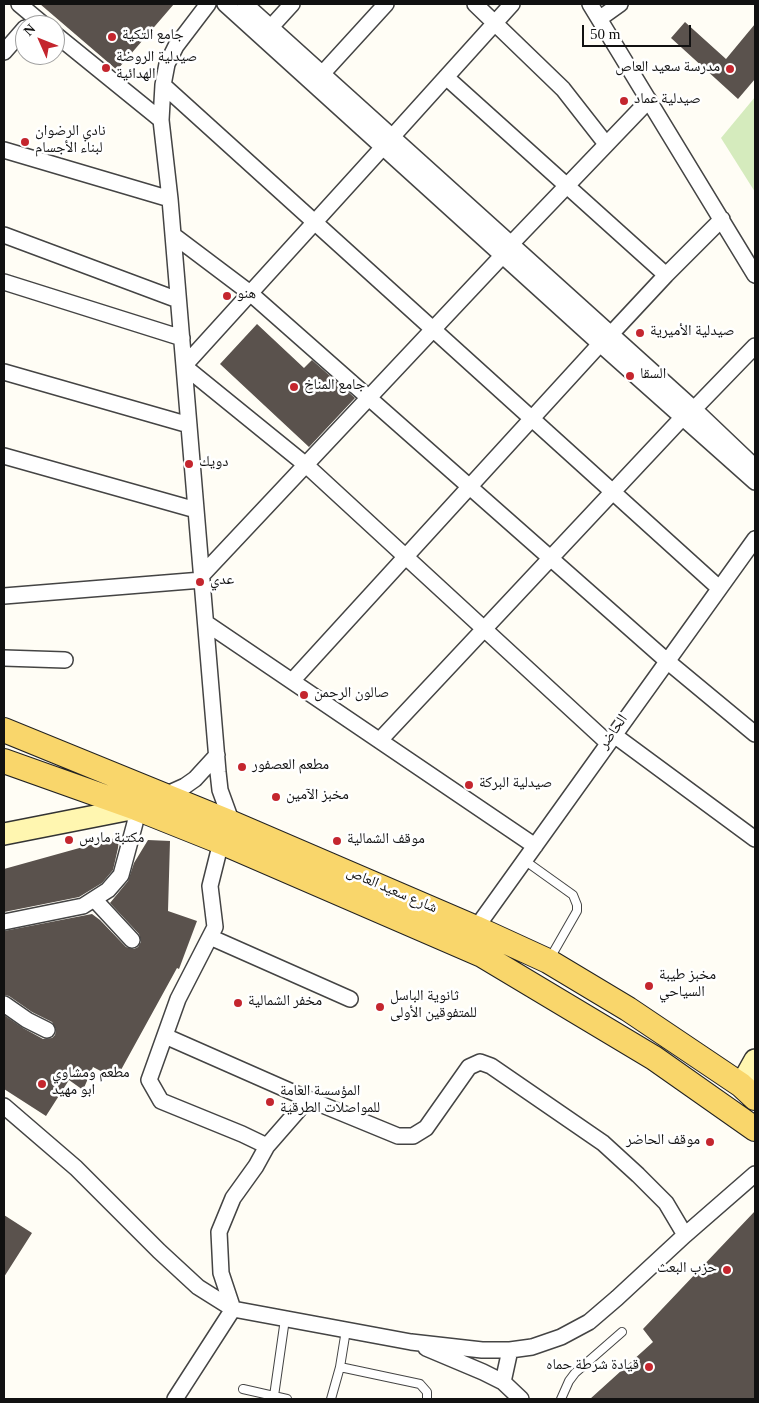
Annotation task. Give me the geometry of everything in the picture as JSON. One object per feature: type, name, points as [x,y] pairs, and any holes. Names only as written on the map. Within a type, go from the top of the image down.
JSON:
[{"type":"main road","name":"شارع سعيد العاص","points":[[4,730],[165,795],[226,833],[476,928],[548,961],[628,1009],[748,1092]]},
{"type":"main road","points":[[4,761],[136,808],[226,833],[482,955],[654,1058],[755,1129]]},
{"type":"main road","points":[[4,834],[136,808]]},
{"type":"main road","points":[[748,1092],[755,1060]]},
{"type":"street","points":[[19,4],[27,15]]},
{"type":"street","points":[[208,4],[176,46],[167,64],[163,85],[161,120],[170,200],[220,790],[226,833],[210,886],[215,926],[178,999],[149,1080],[161,1101],[268,1146]]},
{"type":"street","points":[[225,4],[388,142],[688,414],[755,482]]},
{"type":"street","points":[[245,4],[322,74],[388,142]]},
{"type":"street","points":[[271,27],[292,4]]},
{"type":"street","points":[[322,74],[386,4]]},
{"type":"street","points":[[475,4],[563,89],[606,144]]},
{"type":"street","points":[[184,366],[512,4]]},
{"type":"street","points":[[590,4],[755,275]]},
{"type":"street","points":[[599,20],[620,4]]},
{"type":"street","points":[[4,52],[15,41]]},
{"type":"street","points":[[65,42],[161,120]]},
{"type":"street","points":[[446,76],[666,275]]},
{"type":"street","points":[[163,85],[719,588]]},
{"type":"street","points":[[4,596],[202,577],[649,100]]},
{"type":"street","points":[[4,150],[170,200]]},
{"type":"street","points":[[292,681],[605,339],[722,219]]},
{"type":"street","points":[[4,235],[178,300]]},
{"type":"street","points":[[173,235],[250,294],[667,661],[755,734]]},
{"type":"street","points":[[4,282],[182,338]]},
{"type":"street","points":[[380,740],[613,492],[755,346]]},
{"type":"street","points":[[184,366],[306,465],[484,629],[611,739],[755,840]]},
{"type":"street","points":[[4,372],[189,425]]},
{"type":"street","points":[[688,414],[755,467]]},
{"type":"street","points":[[4,456],[196,510]]},
{"type":"street","name":"الحاضر","points":[[476,928],[755,539]]},
{"type":"street","points":[[206,623],[535,846]]},
{"type":"street","points":[[4,658],[65,660]]},
{"type":"street","points":[[165,795],[195,780],[217,755]]},
{"type":"street","points":[[4,922],[84,906],[108,890],[121,874],[135,824],[136,808]]},
{"type":"street","points":[[94,899],[132,940]]},
{"type":"street","points":[[210,937],[350,999]]},
{"type":"street","points":[[4,1004],[27,1020],[47,1030]]},
{"type":"street","points":[[165,1036],[398,1136],[413,1136],[426,1128],[469,1067],[480,1062],[486,1064],[603,1143],[666,1203],[685,1234]]},
{"type":"street","points":[[233,1309],[221,1273],[219,1232],[233,1198],[268,1146],[308,1099]]},
{"type":"street","points":[[4,1106],[76,1168],[198,1287],[233,1309],[411,1342],[482,1350],[510,1350],[532,1347],[561,1337],[589,1322],[685,1234],[755,1174]]},
{"type":"street","points":[[175,1399],[233,1309]]},
{"type":"street","points":[[411,1342],[503,1382],[521,1399]]},
{"type":"street","points":[[503,1382],[510,1350]]},
{"type":"lane","points":[[524,860],[573,895],[577,905],[577,911],[548,961]]},
{"type":"lane","points":[[274,1396],[285,1319]]},
{"type":"lane","points":[[331,1399],[340,1367],[346,1330]]},
{"type":"lane","points":[[561,1399],[575,1373],[622,1332]]},
{"type":"lane","points":[[340,1367],[420,1384],[427,1392],[427,1399]]},
{"type":"lane","points":[[243,1389],[287,1399]]},
{"type":"green space","points":[[755,97],[755,192],[721,138]]},
{"type":"building","name":"جامع التكية","points":[[40,4],[174,4],[117,70],[65,25],[65,15],[53,15]]},
{"type":"building","name":"مدرسة سعيد العاص","points":[[685,22],[726,59],[755,24],[755,79],[738,99],[671,38]]},
{"type":"building","name":"جامع المناخ","points":[[257,324],[304,368],[312,360],[355,398],[309,447],[220,364]]},
{"type":"building","points":[[119,837],[113,870],[102,883],[79,897],[4,912],[4,869]]},
{"type":"building","points":[[148,840],[170,841],[168,911],[197,921],[179,969],[177,968],[116,1079],[93,1067],[83,1090],[69,1080],[46,1116],[4,1089],[4,1015],[43,1039],[52,1038],[56,1030],[52,1022],[32,1012],[9,996],[4,995],[4,931],[92,914],[126,947],[134,949],[138,947],[141,942],[139,934],[110,903],[128,881],[134,863]]},
{"type":"building","name":"حزب البعث","points":[[755,1211],[755,1399],[590,1399],[653,1342],[643,1329]]},
{"type":"building","points":[[4,1215],[32,1233],[4,1277]]},
{"type":"place","name":"جامع التكية","points":[[112,37]]},
{"type":"place","name":"صيدلية الروضة الهدائية","points":[[106,68]]},
{"type":"place","name":"مدرسة سعيد العاص","points":[[730,69]]},
{"type":"place","name":"صيدلية عماد","points":[[624,101]]},
{"type":"place","name":"نادي الرضوان لبناء الأجسام","points":[[25,142]]},
{"type":"place","name":"هنو","points":[[227,296]]},
{"type":"place","name":"صيدلية الأميرية","points":[[640,333]]},
{"type":"place","name":"السقا","points":[[630,376]]},
{"type":"place","name":"جامع المناخ","points":[[294,387]]},
{"type":"place","name":"دويك","points":[[189,464]]},
{"type":"place","name":"عدي","points":[[200,582]]},
{"type":"place","name":"صالون الرحمن","points":[[304,695]]},
{"type":"place","name":"مطعم العصفور","points":[[242,767]]},
{"type":"place","name":"صيدلية البركة","points":[[469,785]]},
{"type":"place","name":"مخبز الآمين","points":[[276,797]]},
{"type":"place","name":"مكتبة مارس","points":[[69,840]]},
{"type":"place","name":"موقف الشمالية","points":[[337,841]]},
{"type":"place","name":"مخبز طيبة السياحي","points":[[649,986]]},
{"type":"place","name":"مخفر الشمالية","points":[[238,1003]]},
{"type":"place","name":"ثانوية الباسل للمتفوقين الأولى","points":[[380,1007]]},
{"type":"place","name":"مطعم ومشاوي ابو مهيد","points":[[42,1084]]},
{"type":"place","name":"المؤسسة العامة للمواصلات الطرقية","points":[[270,1102]]},
{"type":"place","name":"موقف الحاضر","points":[[710,1142]]},
{"type":"place","name":"حزب البعث","points":[[727,1270]]},
{"type":"place","name":"قيادة شرطة حماه","points":[[649,1367]]}]
